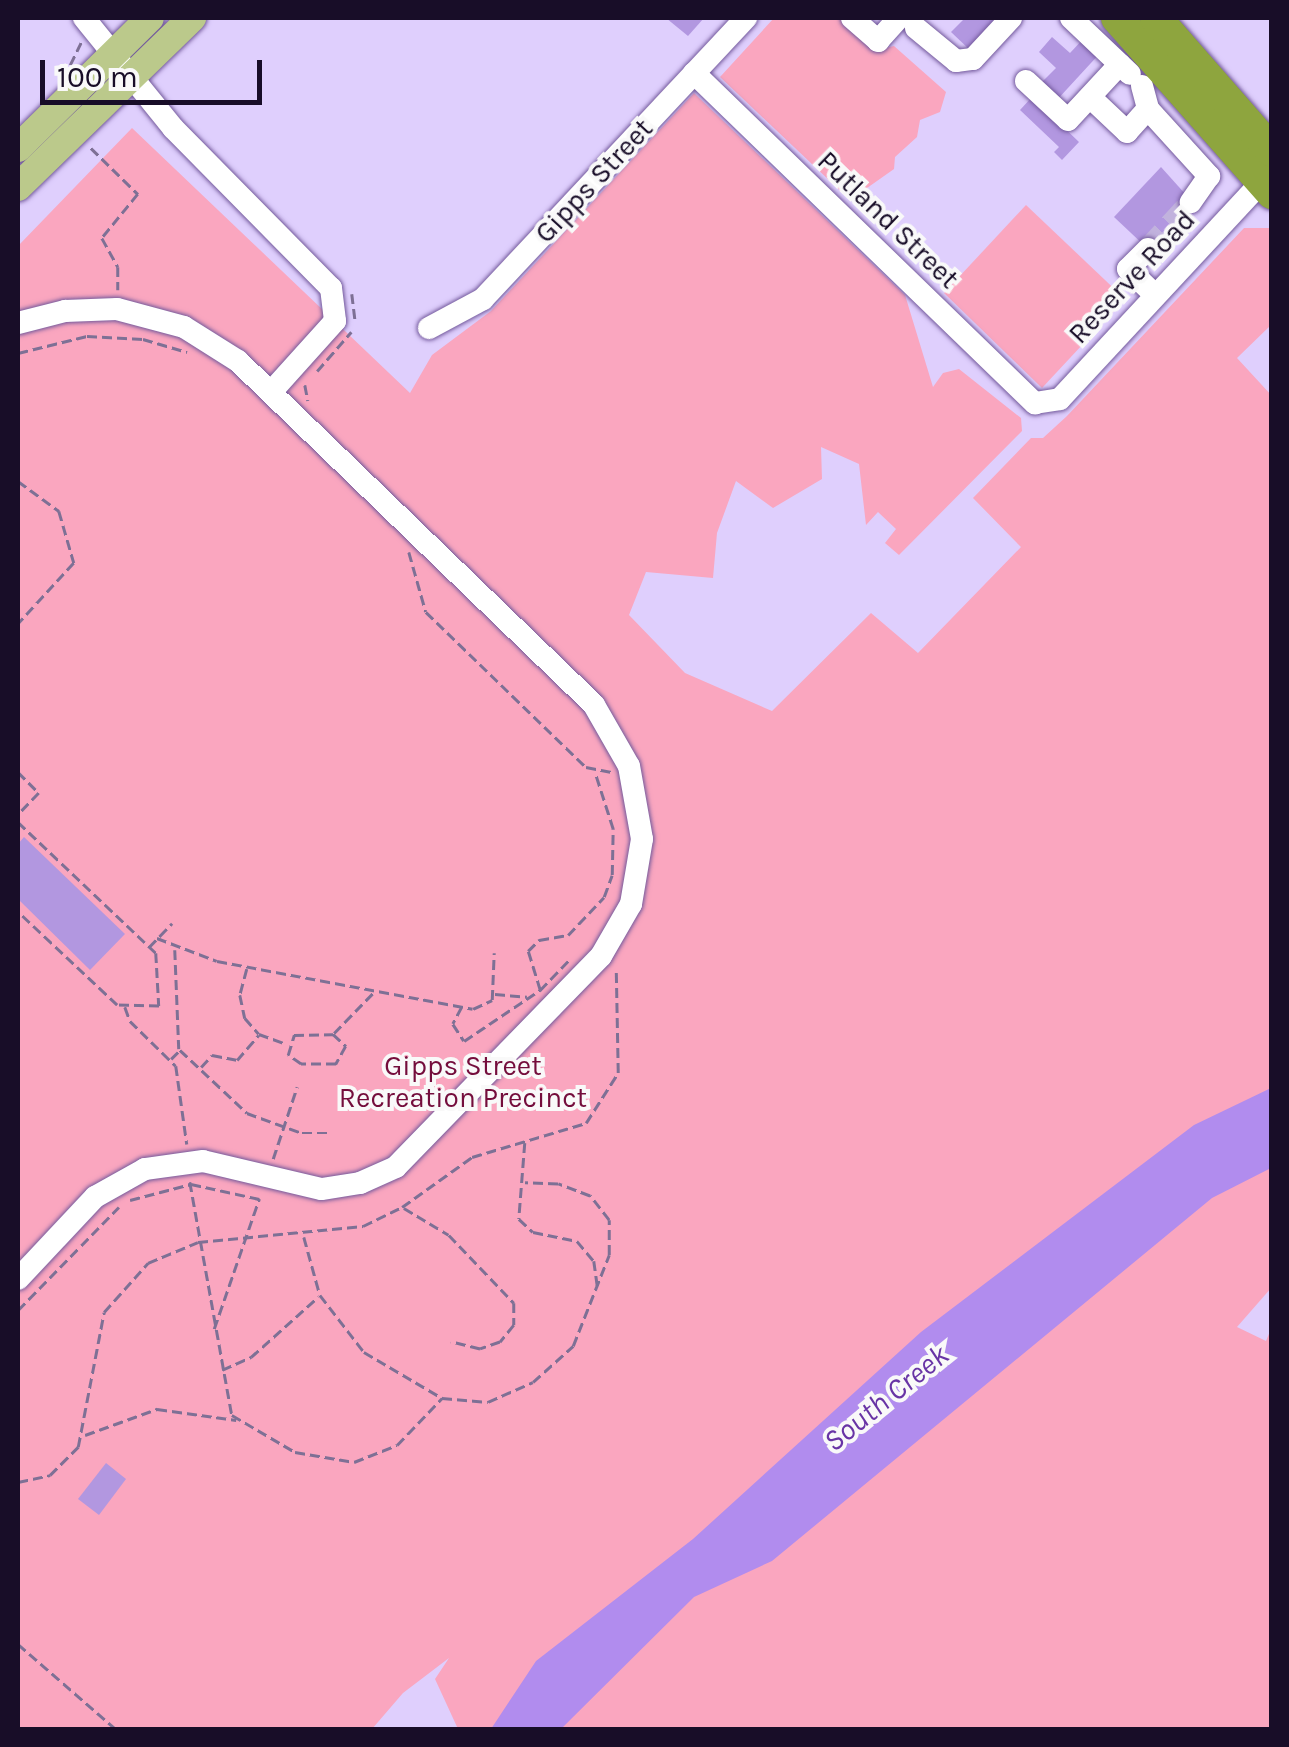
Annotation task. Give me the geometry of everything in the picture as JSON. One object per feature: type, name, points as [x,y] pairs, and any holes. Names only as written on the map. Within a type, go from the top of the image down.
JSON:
[{"type":"highway","points":[[1117,18],[1150,88],[1269,175]]},
{"type":"highway","points":[[1156,18],[1269,175]]},
{"type":"main road","points":[[18,188],[120,62],[150,18]]},
{"type":"main road","points":[[18,148],[120,62],[192,18]]},
{"type":"street","points":[[84,18],[120,62],[325,280],[338,306],[327,334],[270,392]]},
{"type":"street","name":"Gipps Street","points":[[429,328],[484,299],[746,18]]},
{"type":"street","points":[[852,18],[878,41],[911,20],[956,62],[972,60],[1011,18]]},
{"type":"street","points":[[1071,18],[1150,88],[1169,144],[1198,194]]},
{"type":"street","points":[[1026,81],[1068,120],[1120,64]]},
{"type":"street","name":"Putland Street","points":[[694,73],[1024,396],[1042,404]]},
{"type":"street","points":[[1090,96],[1126,132],[1150,88]]},
{"type":"street","name":"Reserve Road","points":[[1042,404],[1060,399],[1269,175]]},
{"type":"street","points":[[1148,248],[1128,270],[1155,295]]},
{"type":"street","points":[[18,323],[65,311],[117,309],[184,327],[238,361],[580,689],[607,722],[629,766],[640,809],[640,862],[631,904],[600,956],[396,1168],[360,1184],[321,1189],[263,1188],[190,1172],[145,1169],[110,1186],[18,1279]]},
{"type":"path","points":[[90,147],[138,194],[101,242],[118,267],[116,336]]},
{"type":"path","points":[[310,404],[306,382],[354,325],[349,284]]},
{"type":"path","points":[[18,353],[66,339],[116,336],[193,355]]},
{"type":"path","points":[[18,481],[60,511],[74,563],[18,624]]},
{"type":"path","points":[[406,541],[426,612],[594,772],[613,829],[612,875],[604,896],[568,935],[538,940],[528,952],[540,990]]},
{"type":"path","points":[[594,772],[629,766]]},
{"type":"path","points":[[18,772],[39,793],[18,815]]},
{"type":"path","points":[[19,825],[160,959],[162,1000],[154,1009],[125,1008]]},
{"type":"path","points":[[18,912],[125,1008],[130,1021],[170,1059],[183,1087],[198,1242],[228,1407],[239,1421]]},
{"type":"path","points":[[149,947],[172,923]]},
{"type":"path","points":[[157,938],[175,950],[248,968],[462,1007],[485,1008],[492,994],[494,953]]},
{"type":"path","points":[[175,950],[180,1050],[247,1113],[283,1127],[332,1133]]},
{"type":"path","points":[[84,1435],[104,1312],[148,1262],[198,1242],[348,1230],[402,1207],[472,1157],[576,1129],[609,1096],[621,1057],[617,958]]},
{"type":"path","points":[[462,1007],[453,1024],[464,1040],[540,990],[570,959]]},
{"type":"path","points":[[248,968],[240,1004],[259,1034],[286,1044],[295,1063],[336,1064],[346,1046],[333,1034],[294,1034],[286,1044]]},
{"type":"path","points":[[333,1034],[375,991]]},
{"type":"path","points":[[492,994],[528,997]]},
{"type":"path","points":[[199,1069],[212,1055],[244,1056],[259,1034]]},
{"type":"path","points":[[170,1059],[180,1050]]},
{"type":"path","points":[[214,1330],[297,1087]]},
{"type":"path","points":[[524,1141],[525,1183],[516,1206],[522,1225],[570,1237],[590,1252],[598,1295]]},
{"type":"path","points":[[18,1310],[113,1210],[190,1172],[263,1188]]},
{"type":"path","points":[[304,1235],[320,1295],[372,1360],[442,1398],[488,1402],[533,1382],[573,1346],[598,1295],[611,1241],[605,1212],[572,1188],[525,1183]]},
{"type":"path","points":[[402,1207],[449,1235],[514,1303],[514,1325],[500,1342],[469,1348],[451,1342]]},
{"type":"path","points":[[221,1371],[251,1357],[320,1295]]},
{"type":"path","points":[[18,1482],[50,1475],[84,1435],[157,1409],[239,1421],[295,1452],[354,1462],[398,1445],[442,1398]]},
{"type":"path","points":[[18,1644],[117,1730]]},
{"type":"green space","points":[[774,18],[839,18],[876,50],[894,46],[946,92],[940,112],[920,120],[917,137],[895,157],[894,169],[850,200],[720,77]]},
{"type":"green space","name":"Gipps Street Recreation Precinct","points":[[694,93],[905,295],[933,387],[943,373],[959,369],[1021,418],[1022,431],[899,555],[885,543],[896,529],[878,512],[866,525],[859,464],[821,447],[822,479],[773,508],[736,481],[717,533],[713,578],[646,572],[629,615],[685,673],[772,711],[871,613],[918,653],[1021,547],[973,498],[1031,438],[1043,438],[1067,416],[1244,228],[1271,228],[1271,325],[1237,358],[1272,396],[1272,1287],[1237,1327],[1266,1341],[1271,1329],[1271,1729],[458,1729],[435,1679],[449,1658],[403,1693],[372,1729],[18,1729],[18,246],[132,128],[410,393],[432,355],[491,311]]},
{"type":"green space","points":[[1026,205],[1125,299],[1042,388],[944,293]]},
{"type":"water","name":"South Creek","points":[[1271,1088],[1271,1168],[1212,1198],[772,1561],[694,1597],[561,1729],[491,1729],[536,1661],[693,1539],[921,1332],[1194,1125]]},
{"type":"building","points":[[666,18],[704,18],[688,36]]},
{"type":"building","points":[[965,18],[1004,18],[972,52],[951,32]]},
{"type":"building","points":[[1086,36],[1102,51],[1056,101],[1039,85],[1056,68],[1039,52],[1052,37],[1070,53]]},
{"type":"building","points":[[1032,97],[1079,142],[1062,160],[1054,152],[1059,147],[1020,110]]},
{"type":"building","points":[[1161,167],[1196,206],[1148,249],[1114,217]]},
{"type":"building","points":[[24,837],[125,934],[90,970],[18,899],[18,844]]},
{"type":"building","points":[[106,1463],[126,1479],[99,1515],[78,1499]]},
{"type":"tunnel","points":[[1148,249],[1191,202]]}]
